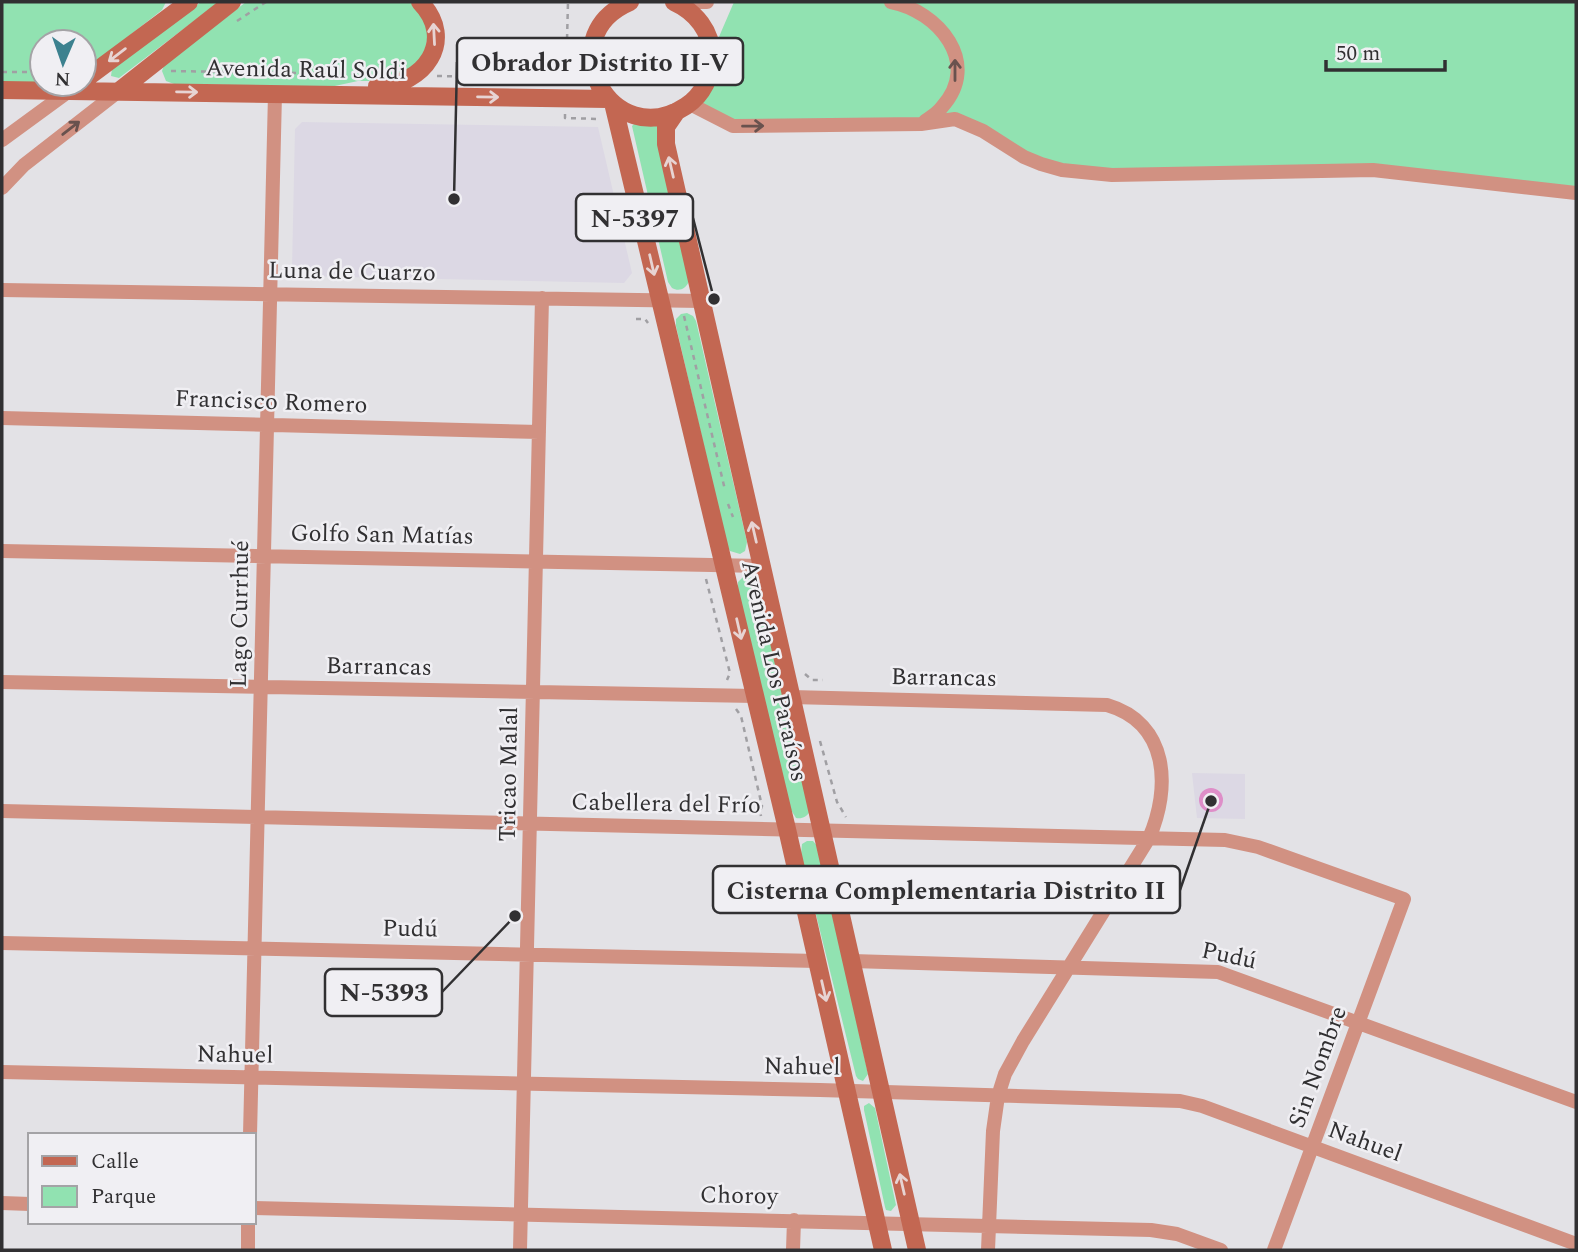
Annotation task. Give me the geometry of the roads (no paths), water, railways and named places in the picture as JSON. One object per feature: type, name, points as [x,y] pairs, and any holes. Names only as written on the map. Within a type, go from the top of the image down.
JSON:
[{"type":"main road","points":[[98,70],[189,2]]},
{"type":"main road","points":[[119,91],[232,2]]},
{"type":"main road","points":[[325,94],[356,86],[398,84],[420,71],[431,56],[436,38],[432,19],[420,2]]},
{"type":"main road","name":"Avenida Los Paraísos","points":[[630,2],[606,18],[594,42],[593,69],[599,86],[611,101],[661,300],[787,829],[883,1250]]},
{"type":"main road","name":"Avenida Los Paraísos","points":[[675,2],[699,20],[711,47],[709,76],[700,92],[666,127],[666,144],[917,1250]]},
{"type":"main road","name":"Avenida Raúl Soldi","points":[[2,90],[28,89]]},
{"type":"main road","name":"Avenida Raúl Soldi","points":[[98,89],[611,101]]},
{"type":"main road","points":[[611,101],[626,112],[641,117],[656,117],[683,108]]},
{"type":"street","points":[[675,2],[707,2]]},
{"type":"street","points":[[891,2],[930,19],[943,31],[957,63],[951,94],[943,107],[921,124]]},
{"type":"street","points":[[2,188],[24,165],[119,91]]},
{"type":"street","name":"Lago Currhué","points":[[250,1133],[275,94]]},
{"type":"street","points":[[2,140],[59,98]]},
{"type":"street","points":[[683,108],[733,126],[921,124],[955,119],[983,131],[1024,157],[1041,164],[1087,174],[1373,170],[1576,193]]},
{"type":"street","name":"Luna de Cuarzo","points":[[2,290],[702,301]]},
{"type":"street","name":"Tricao Malal","points":[[520,1250],[542,298]]},
{"type":"street","name":"Francisco Romero","points":[[2,418],[539,432]]},
{"type":"street","name":"Golfo San Matías","points":[[2,551],[762,566]]},
{"type":"street","name":"Barrancas","points":[[2,682],[755,696]]},
{"type":"street","name":"Barrancas","points":[[791,697],[1107,705],[1131,715],[1154,744],[1163,782],[1160,806],[1149,838],[1010,1063],[998,1096],[992,1143],[988,1250]]},
{"type":"street","name":"Cabellera del Frío","points":[[2,811],[1225,840],[1250,844],[1404,899]]},
{"type":"street","name":"Sin Nombre","points":[[1274,1250],[1404,899]]},
{"type":"street","name":"Pudú","points":[[2,943],[817,961]]},
{"type":"street","name":"Pudú","points":[[852,961],[1218,972],[1576,1102]]},
{"type":"street","name":"Nahuel","points":[[2,1072],[847,1091],[1187,1102],[1576,1244]]},
{"type":"street","points":[[2,1203],[28,1204]]},
{"type":"street","name":"Choroy","points":[[256,1208],[1160,1230],[1221,1250]]},
{"type":"street","points":[[793,1250],[794,1220]]},
{"type":"street","points":[[248,1224],[248,1250]]},
{"type":"street","points":[[1574,1250],[1576,1244]]},
{"type":"place","name":"Obrador Distrito II-V","points":[[454,199]]},
{"type":"place","name":"N-5397","points":[[714,299]]},
{"type":"place","name":"Cisterna Complementaria Distrito II","points":[[1211,801]]},
{"type":"place","name":"N-5393","points":[[515,916]]}]
